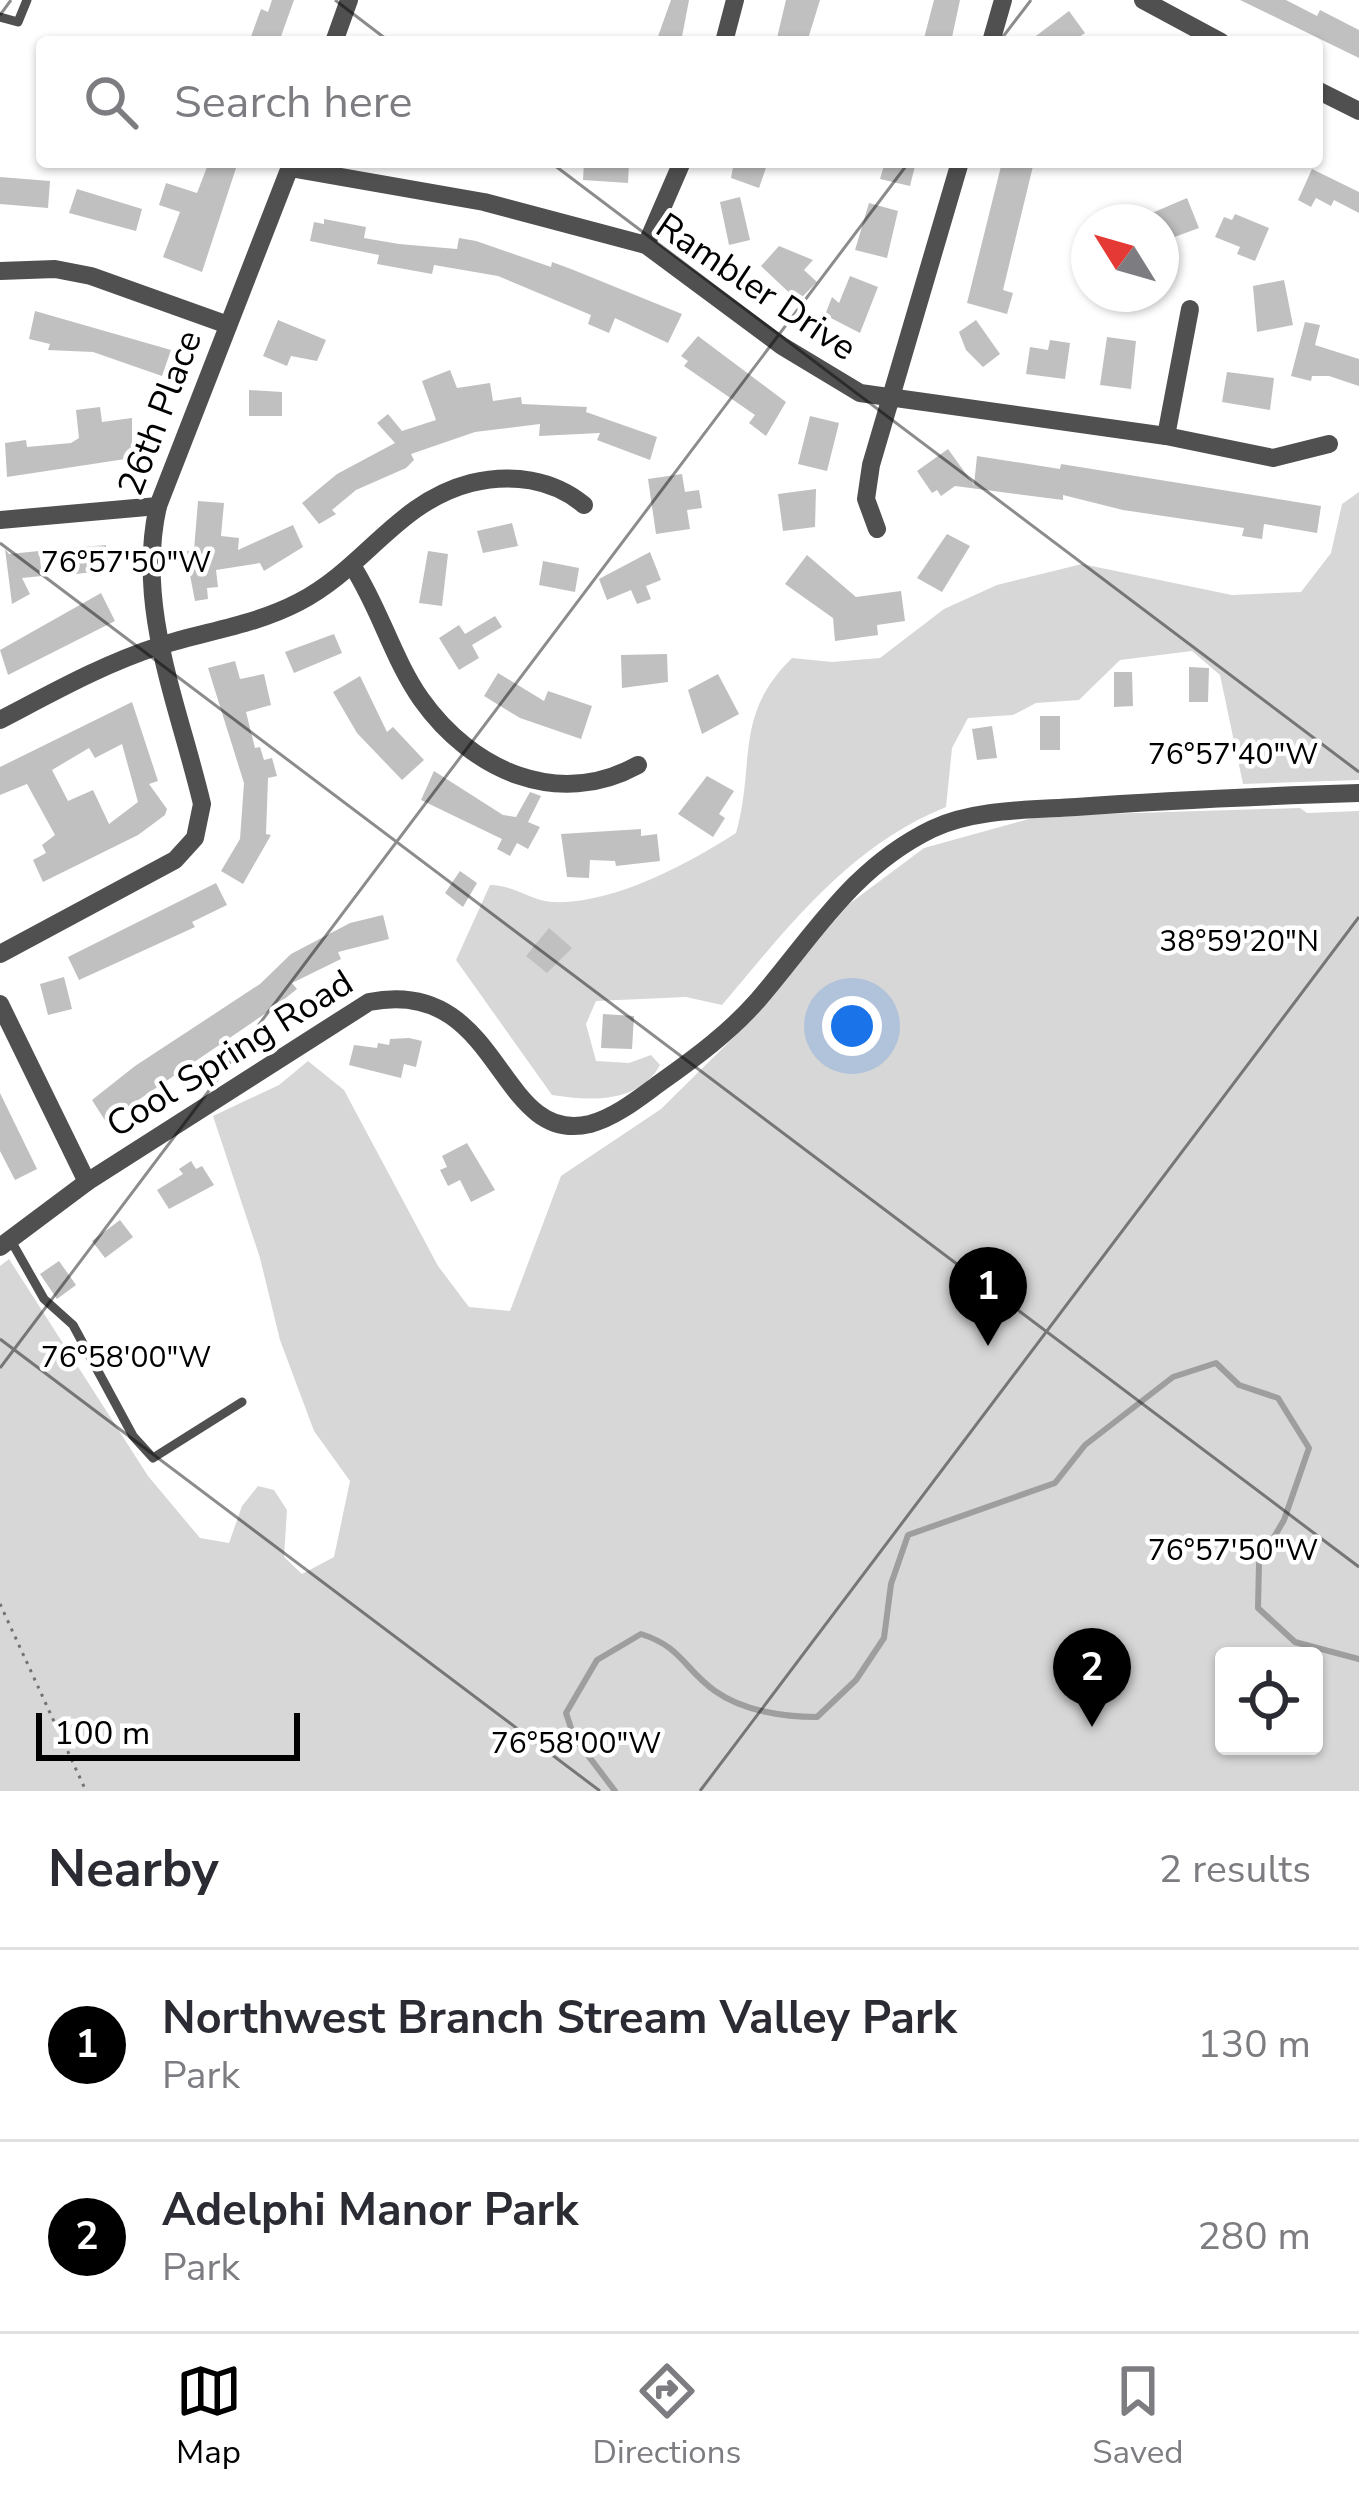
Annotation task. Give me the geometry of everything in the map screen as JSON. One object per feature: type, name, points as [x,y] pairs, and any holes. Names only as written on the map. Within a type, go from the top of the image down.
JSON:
[{"type":"street","points":[[336,36],[349,0]]},
{"type":"street","points":[[726,36],[735,0]]},
{"type":"street","points":[[994,36],[1003,0]]},
{"type":"street","points":[[1143,0],[1211,36]]},
{"type":"street","points":[[1323,93],[1359,111]]},
{"type":"street","name":"26th Place","points":[[0,954],[141,880],[187,850],[202,816],[150,580],[158,506],[290,168]]},
{"type":"street","name":"Rambler Drive","points":[[307,168],[484,202],[646,244],[823,374],[860,393],[1166,436],[1273,458],[1330,444]]},
{"type":"street","points":[[646,244],[679,168]]},
{"type":"street","points":[[877,529],[866,499],[958,168]]},
{"type":"street","points":[[0,272],[55,269],[92,276],[228,326]]},
{"type":"street","points":[[1166,436],[1190,310]]},
{"type":"street","points":[[0,720],[109,664],[278,612],[353,567],[405,513],[478,482],[539,480],[584,505]]},
{"type":"street","points":[[0,520],[158,506]]},
{"type":"street","points":[[353,567],[418,696],[476,753],[531,780],[568,787],[600,784],[638,765]]},
{"type":"street","name":"Cool Spring Road","points":[[5,1243],[87,1182],[349,1011],[387,998],[421,999],[449,1011],[472,1032],[531,1108],[555,1122],[587,1125],[637,1099],[728,1030],[860,876],[936,827],[1046,809],[1359,793]]},
{"type":"street","points":[[0,1004],[87,1182]]},
{"type":"lane","points":[[0,17],[18,22],[27,0]]},
{"type":"lane","points":[[5,1243],[44,1299],[73,1325],[133,1436],[153,1458],[242,1402]]},
{"type":"path","points":[[0,1604],[86,1791]]},
{"type":"shaded area","points":[[1359,492],[1359,780],[1243,784],[1220,675],[1192,651],[1120,660],[1079,700],[1036,703],[1013,715],[968,718],[952,748],[946,807],[879,843],[850,866],[796,918],[722,1005],[686,997],[596,1001],[586,1024],[596,1061],[629,1063],[651,1055],[660,1065],[639,1087],[612,1097],[552,1095],[456,960],[490,885],[552,902],[599,897],[673,869],[736,833],[754,720],[773,679],[792,658],[832,662],[880,658],[944,609],[997,585],[1082,564],[1232,595],[1301,592],[1331,553],[1342,504]]},
{"type":"shaded area","points":[[1300,808],[1307,813],[1359,811],[1359,1791],[0,1791],[0,1266],[9,1259],[148,1476],[200,1538],[229,1543],[242,1506],[258,1486],[274,1490],[287,1510],[284,1557],[302,1574],[334,1557],[350,1481],[314,1431],[280,1340],[260,1258],[213,1116],[279,1085],[308,1061],[344,1090],[438,1266],[469,1307],[510,1311],[561,1176],[661,1109],[733,1038],[849,904],[924,848],[1040,816]]},
{"type":"building","points":[[272,0],[294,0],[281,36],[251,36],[261,9],[268,12]]},
{"type":"building","points":[[671,0],[689,0],[682,36],[658,36]]},
{"type":"building","points":[[786,0],[820,0],[809,36],[777,36]]},
{"type":"building","points":[[934,0],[960,0],[952,36],[925,36]]},
{"type":"building","points":[[1240,0],[1286,0],[1317,16],[1320,10],[1359,30],[1359,58],[1323,40],[1323,36],[1314,36]]},
{"type":"building","points":[[1069,11],[1085,33],[1081,36],[1036,36]]},
{"type":"building","points":[[207,168],[236,168],[202,272],[163,257],[180,212],[159,205],[166,183],[197,193]]},
{"type":"building","points":[[584,168],[629,168],[628,183],[583,180]]},
{"type":"building","points":[[733,168],[766,168],[759,188],[731,178]]},
{"type":"building","points":[[883,168],[914,168],[910,186],[880,179]]},
{"type":"building","points":[[1001,168],[1033,168],[1003,290],[1013,293],[1007,314],[967,303]]},
{"type":"building","points":[[1312,169],[1359,192],[1359,213],[1334,200],[1331,206],[1316,198],[1311,207],[1298,200]]},
{"type":"building","points":[[0,177],[50,181],[48,208],[0,204]]},
{"type":"building","points":[[77,189],[142,209],[136,231],[69,213]]},
{"type":"building","points":[[740,197],[750,240],[729,245],[720,202]]},
{"type":"building","points":[[1187,198],[1199,228],[1179,235],[1179,204],[1173,204]]},
{"type":"building","points":[[869,203],[898,211],[887,258],[855,250]]},
{"type":"building","points":[[1235,214],[1269,228],[1255,261],[1237,254],[1240,247],[1215,237],[1224,217],[1232,220]]},
{"type":"building","points":[[324,219],[366,227],[364,238],[399,244],[457,249],[459,238],[476,241],[551,267],[552,262],[682,314],[668,343],[615,318],[609,333],[588,324],[591,315],[498,276],[434,265],[432,274],[377,264],[379,255],[310,241],[314,222],[324,224]]},
{"type":"building","points":[[779,246],[813,260],[804,270],[817,282],[798,301],[761,266]]},
{"type":"building","points":[[850,276],[878,287],[860,333],[825,315],[832,297],[839,303]]},
{"type":"building","points":[[1284,280],[1293,325],[1257,332],[1253,286]]},
{"type":"building","points":[[35,311],[171,350],[162,376],[93,352],[48,350],[50,344],[29,339]]},
{"type":"building","points":[[278,320],[326,340],[317,361],[291,356],[287,366],[263,356]]},
{"type":"building","points":[[976,320],[1000,354],[983,367],[966,350],[959,332]]},
{"type":"building","points":[[1305,322],[1320,325],[1315,345],[1359,359],[1359,386],[1329,376],[1312,376],[1311,381],[1291,376]]},
{"type":"building","points":[[698,336],[786,402],[766,436],[749,423],[755,415],[684,366],[688,361],[681,356]]},
{"type":"building","points":[[1107,337],[1136,341],[1131,389],[1100,385]]},
{"type":"building","points":[[1050,340],[1070,343],[1065,379],[1026,374],[1030,347],[1048,350]]},
{"type":"building","points":[[450,370],[457,388],[490,383],[493,401],[521,397],[522,404],[587,407],[586,412],[657,437],[650,460],[597,440],[600,433],[539,436],[540,424],[475,432],[411,454],[414,460],[406,468],[356,490],[332,510],[336,514],[319,524],[302,503],[337,474],[395,443],[377,423],[388,414],[402,431],[436,420],[422,381]]},
{"type":"building","points":[[1227,372],[1274,378],[1270,410],[1222,402]]},
{"type":"building","points":[[249,390],[282,392],[282,416],[249,416]]},
{"type":"building","points":[[100,407],[102,422],[132,418],[132,458],[7,477],[5,443],[26,440],[27,447],[71,443],[79,438],[76,410]]},
{"type":"building","points":[[810,416],[839,423],[827,471],[798,464]]},
{"type":"building","points":[[948,449],[974,485],[977,456],[1060,469],[1061,464],[1321,506],[1317,533],[1264,524],[1262,539],[1242,536],[1244,528],[1123,510],[1063,495],[1063,500],[955,486],[941,496],[937,490],[932,493],[917,471]]},
{"type":"building","points":[[682,474],[685,492],[699,490],[702,508],[687,510],[690,529],[656,534],[648,479]]},
{"type":"building","points":[[816,489],[815,527],[783,531],[778,494]]},
{"type":"building","points":[[198,501],[224,503],[221,536],[239,538],[238,550],[293,525],[303,547],[264,571],[260,563],[216,570],[218,587],[207,588],[208,599],[195,601],[187,551],[194,550]]},
{"type":"building","points":[[512,523],[518,546],[483,553],[477,531]]},
{"type":"building","points":[[947,534],[970,546],[942,592],[917,578]]},
{"type":"building","points":[[106,545],[109,570],[76,574],[73,548]]},
{"type":"building","points":[[5,549],[9,554],[39,551],[42,576],[22,578],[30,594],[12,604]]},
{"type":"building","points":[[428,551],[448,554],[442,606],[419,603]]},
{"type":"building","points":[[650,552],[661,580],[646,586],[651,599],[637,604],[631,590],[607,600],[599,579]]},
{"type":"building","points":[[807,555],[856,597],[901,591],[905,621],[877,625],[878,635],[835,641],[833,618],[785,584]]},
{"type":"building","points":[[543,561],[579,568],[575,592],[539,585]]},
{"type":"building","points":[[101,593],[115,621],[8,675],[0,650]]},
{"type":"building","points":[[495,616],[502,627],[472,645],[479,658],[459,670],[439,638],[459,625],[465,634]]},
{"type":"building","points":[[334,634],[342,653],[294,673],[285,652]]},
{"type":"building","points":[[667,654],[668,682],[622,688],[621,655]]},
{"type":"building","points":[[235,661],[240,679],[264,674],[271,705],[246,712],[255,748],[260,747],[264,760],[272,758],[277,776],[268,778],[266,834],[271,835],[243,884],[221,871],[240,839],[244,783],[208,668]]},
{"type":"building","points":[[1189,667],[1209,668],[1208,702],[1189,702]]},
{"type":"building","points":[[1114,672],[1132,672],[1133,706],[1114,707]]},
{"type":"building","points":[[498,673],[544,701],[548,691],[592,706],[581,739],[520,718],[484,696]]},
{"type":"building","points":[[718,674],[739,714],[702,734],[688,690]]},
{"type":"building","points":[[360,676],[387,732],[393,727],[424,760],[402,780],[357,733],[333,692]]},
{"type":"building","points":[[132,702],[158,781],[149,784],[167,809],[138,835],[43,882],[33,860],[46,853],[42,845],[55,835],[27,784],[0,795],[0,767]],"holes":[[[122,744],[138,802],[109,824],[93,790],[68,801],[52,770],[89,748],[95,758]]]},
{"type":"building","points":[[1040,716],[1060,716],[1060,750],[1040,750]]},
{"type":"building","points":[[992,726],[997,758],[977,760],[972,729]]},
{"type":"building","points":[[434,771],[503,815],[516,817],[530,792],[541,796],[528,822],[540,827],[528,849],[517,843],[510,856],[497,849],[502,839],[421,800]]},
{"type":"building","points":[[707,776],[734,791],[719,814],[725,818],[713,837],[678,814]]},
{"type":"building","points":[[641,829],[641,836],[657,834],[660,861],[616,866],[615,861],[590,860],[589,878],[567,877],[561,834]]},
{"type":"building","points":[[460,871],[477,883],[463,907],[445,893]]},
{"type":"building","points":[[216,883],[227,905],[192,922],[195,927],[79,980],[68,957]]},
{"type":"building","points":[[383,915],[389,939],[338,952],[341,959],[292,983],[297,989],[272,1009],[106,1122],[92,1100],[135,1066],[260,984],[291,954],[350,923]]},
{"type":"building","points":[[549,928],[572,948],[547,973],[526,956]]},
{"type":"building","points":[[64,977],[72,1009],[48,1015],[40,984]]},
{"type":"building","points":[[603,1014],[634,1016],[632,1049],[601,1048]]},
{"type":"building","points":[[390,1039],[422,1041],[416,1067],[404,1064],[401,1078],[349,1065],[354,1045],[377,1048],[378,1043],[389,1045]]},
{"type":"building","points":[[0,1093],[37,1169],[15,1180],[0,1151]]},
{"type":"building","points":[[467,1143],[495,1190],[471,1202],[460,1180],[448,1186],[440,1170],[447,1167],[442,1156]]},
{"type":"building","points":[[191,1161],[196,1169],[202,1166],[214,1185],[169,1209],[157,1190],[183,1174],[179,1169]]},
{"type":"building","points":[[120,1220],[133,1237],[105,1258],[92,1241]]},
{"type":"building","points":[[59,1261],[76,1285],[57,1299],[40,1274]]},
{"type":"waterway","points":[[615,1791],[574,1737],[566,1713],[597,1660],[641,1634],[666,1645],[705,1683],[738,1704],[764,1712],[817,1717],[856,1680],[884,1638],[891,1584],[908,1535],[1055,1483],[1085,1445],[1173,1377],[1216,1363],[1239,1385],[1278,1398],[1309,1448],[1284,1520],[1259,1563],[1258,1608],[1295,1642],[1359,1659]]},
{"type":"place","name":"Northwest Branch Stream Valley Park","points":[[988,1346]]},
{"type":"place","name":"Adelphi Manor Park","points":[[1092,1727]]}]
